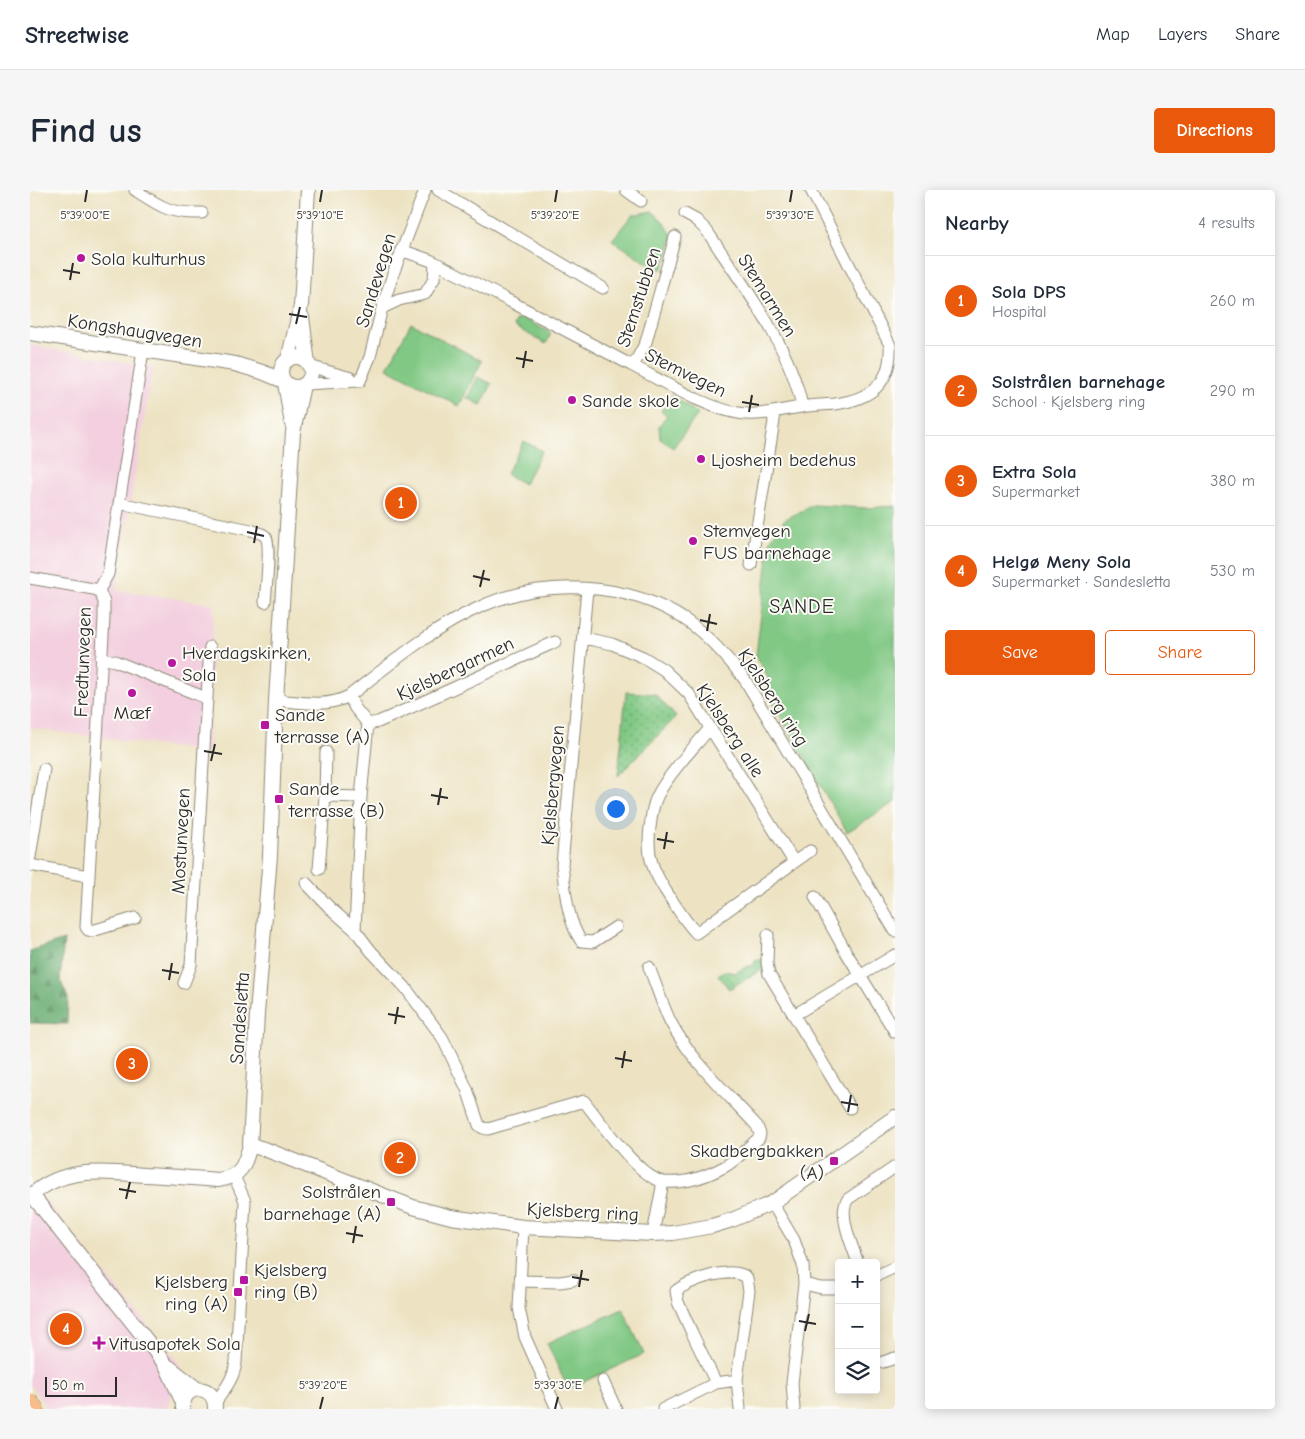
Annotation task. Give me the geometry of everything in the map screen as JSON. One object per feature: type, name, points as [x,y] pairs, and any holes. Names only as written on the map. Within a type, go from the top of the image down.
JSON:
[{"type":"main road","points":[[30,1403],[35,1409]]},
{"type":"street","points":[[135,190],[157,205],[171,211],[202,213]]},
{"type":"street","name":"Sandesletta","points":[[234,1176],[244,1164],[250,1145],[252,1085],[270,856],[276,700],[293,432],[304,385],[310,378],[301,306],[308,190]]},
{"type":"street","name":"Sandevegen","points":[[360,381],[370,357],[382,308],[401,250],[425,190]]},
{"type":"street","points":[[438,190],[602,288]]},
{"type":"street","points":[[626,190],[641,202]]},
{"type":"street","name":"Stemvegen","points":[[401,250],[432,261],[718,409],[756,415],[802,406],[848,402],[868,394],[886,376],[889,367],[890,346],[811,190]]},
{"type":"street","name":"Stemarmen","points":[[685,214],[696,220],[706,231],[770,328],[794,376],[802,406]]},
{"type":"street","name":"Stemstubben","points":[[633,366],[646,342],[675,237]]},
{"type":"street","points":[[382,308],[399,300],[425,294],[434,279],[435,264],[432,261]]},
{"type":"street","name":"Sandesletta","points":[[293,432],[281,373],[287,361],[301,306]]},
{"type":"street","name":"Kongshaugvegen","points":[[30,333],[235,364],[262,372],[284,382]]},
{"type":"street","name":"Fredtunvegen","points":[[135,918],[92,931],[88,930],[86,924],[104,602],[99,590],[108,574],[143,351]]},
{"type":"street","points":[[287,361],[292,358],[300,358],[308,365],[360,381]]},
{"type":"street","name":"Kongshaugvegen","points":[[235,364],[287,361]]},
{"type":"street","points":[[284,382],[294,387],[360,381]]},
{"type":"street","points":[[751,565],[774,421],[773,413]]},
{"type":"street","points":[[119,503],[252,530],[262,534],[266,538],[268,547],[265,602]]},
{"type":"street","points":[[30,578],[99,590]]},
{"type":"street","name":"Kjelsberg ring","points":[[276,700],[334,703],[349,696],[442,627],[480,606],[512,596],[536,591],[571,588],[616,592],[641,598],[685,620],[701,632],[732,662],[745,680],[895,932]]},
{"type":"street","name":"Kjelsbergvegen","points":[[587,589],[562,865],[572,921],[581,941],[593,942],[616,927]]},
{"type":"street","name":"Kjelsberg alle","points":[[584,638],[600,640],[643,657],[664,670],[689,694],[794,862]]},
{"type":"street","name":"Kjelsbergarmen","points":[[368,724],[392,716],[555,642]]},
{"type":"street","name":"Mostunvegen","points":[[184,983],[191,965],[210,648]]},
{"type":"street","points":[[101,658],[115,661],[206,698]]},
{"type":"street","points":[[349,696],[355,708],[368,724],[361,798],[355,930]]},
{"type":"street","points":[[710,728],[668,777],[658,793],[649,832],[649,852],[654,872],[659,883],[682,917],[696,933],[810,851]]},
{"type":"street","points":[[319,869],[325,796],[326,752]]},
{"type":"street","points":[[30,857],[44,769]]},
{"type":"street","points":[[325,796],[361,798]]},
{"type":"street","points":[[30,865],[88,876]]},
{"type":"street","points":[[306,882],[330,908],[355,930],[371,951],[405,987],[442,1037],[467,1089],[479,1125],[483,1128],[514,1122],[584,1101],[636,1164],[649,1174],[663,1182],[695,1179],[725,1167],[759,1138],[765,1130],[756,1126],[707,1071],[681,1038],[670,1020],[649,967]]},
{"type":"street","points":[[815,897],[895,1032]]},
{"type":"street","points":[[768,935],[767,963],[769,974],[850,1108]]},
{"type":"street","points":[[794,1015],[895,954]]},
{"type":"street","name":"Kjelsberg ring","points":[[250,1145],[431,1212],[467,1220],[523,1227],[653,1234],[673,1233],[712,1226],[732,1220],[772,1203],[895,1117]]},
{"type":"street","points":[[857,1259],[846,1226],[844,1211],[846,1203],[895,1167]]},
{"type":"street","points":[[94,1172],[218,1180],[234,1176],[245,1201],[236,1362],[235,1372],[215,1406],[211,1395],[200,1390],[166,1365],[31,1194],[51,1182],[80,1173],[94,1172]]},
{"type":"street","points":[[653,1234],[663,1182]]},
{"type":"street","points":[[772,1203],[788,1228],[804,1265],[804,1284],[792,1383],[794,1409]]},
{"type":"street","points":[[523,1227],[519,1308],[525,1337],[557,1409]]},
{"type":"street","points":[[880,1274],[895,1267]]},
{"type":"street","points":[[716,1383],[678,1302],[676,1290],[695,1281],[715,1275],[738,1273],[746,1276],[749,1281],[737,1380],[740,1409]]},
{"type":"street","points":[[520,1281],[560,1282],[573,1280]]},
{"type":"street","points":[[804,1284],[822,1288],[835,1288]]},
{"type":"street","points":[[883,1362],[895,1358]]},
{"type":"street","points":[[166,1365],[182,1406]]},
{"type":"street","points":[[663,1409],[716,1383],[737,1380]]},
{"type":"street","points":[[603,1381],[616,1409]]},
{"type":"street","points":[[182,1406],[185,1396],[190,1392],[228,1385]]},
{"type":"shaded area","points":[[30,345],[153,367],[116,590],[214,604],[208,752],[30,728]]},
{"type":"shaded area","points":[[30,1182],[181,1366],[168,1405],[163,1409],[48,1409],[30,1385]]},
{"type":"green space","points":[[652,211],[664,222],[673,237],[663,268],[658,270],[612,240],[632,215]]},
{"type":"green space","points":[[519,316],[551,333],[546,344],[514,326]]},
{"type":"green space","points":[[411,323],[482,361],[459,406],[387,368]]},
{"type":"green space","points":[[478,377],[492,384],[481,405],[467,398]]},
{"type":"green space","points":[[672,395],[698,414],[673,448],[660,439],[659,426],[667,415],[661,411]]},
{"type":"green space","points":[[524,441],[542,451],[524,484],[506,474]]},
{"type":"green space","points":[[813,505],[867,508],[895,506],[895,802],[847,832],[768,695],[768,678],[756,655],[770,541],[784,520]]},
{"type":"green space","points":[[626,692],[655,694],[676,717],[618,776]]},
{"type":"green space","points":[[64,940],[60,980],[68,998],[67,1024],[30,1023],[30,951]]},
{"type":"green space","points":[[755,960],[763,960],[763,969],[729,989],[718,975],[724,971],[735,973],[754,965]]},
{"type":"green space","points":[[623,1309],[644,1354],[568,1389],[547,1343]]},
{"type":"place","name":"Sola kulturhus","points":[[81,258]]},
{"type":"place","name":"Sande skole","points":[[572,400]]},
{"type":"place","name":"Ljosheim bedehus","points":[[701,459]]},
{"type":"place","name":"Sola DPS","points":[[401,503]]},
{"type":"place","name":"Stemvegen FUS barnehage","points":[[693,541]]},
{"type":"place","name":"Hverdagskirken, Sola","points":[[172,663]]},
{"type":"place","name":"Mæf","points":[[132,693]]},
{"type":"place","name":"Sande terrasse (A)","points":[[265,725]]},
{"type":"place","name":"Sande terrasse (B)","points":[[279,799]]},
{"type":"place","name":"Extra Sola","points":[[132,1064]]},
{"type":"place","name":"Solstrålen barnehage","points":[[400,1158]]},
{"type":"place","name":"Skadbergbakken (A)","points":[[834,1161]]},
{"type":"place","name":"Solstrålen barnehage (A)","points":[[391,1202]]},
{"type":"place","name":"Kjelsberg ring (B)","points":[[244,1280]]},
{"type":"place","name":"Kjelsberg ring (A)","points":[[238,1292]]},
{"type":"place","name":"Helgø Meny Sola","points":[[66,1329]]},
{"type":"place","name":"Vitusapotek Sola","points":[[99,1343]]},
{"type":"district","name":"SANDE","points":[[802,606]]}]
